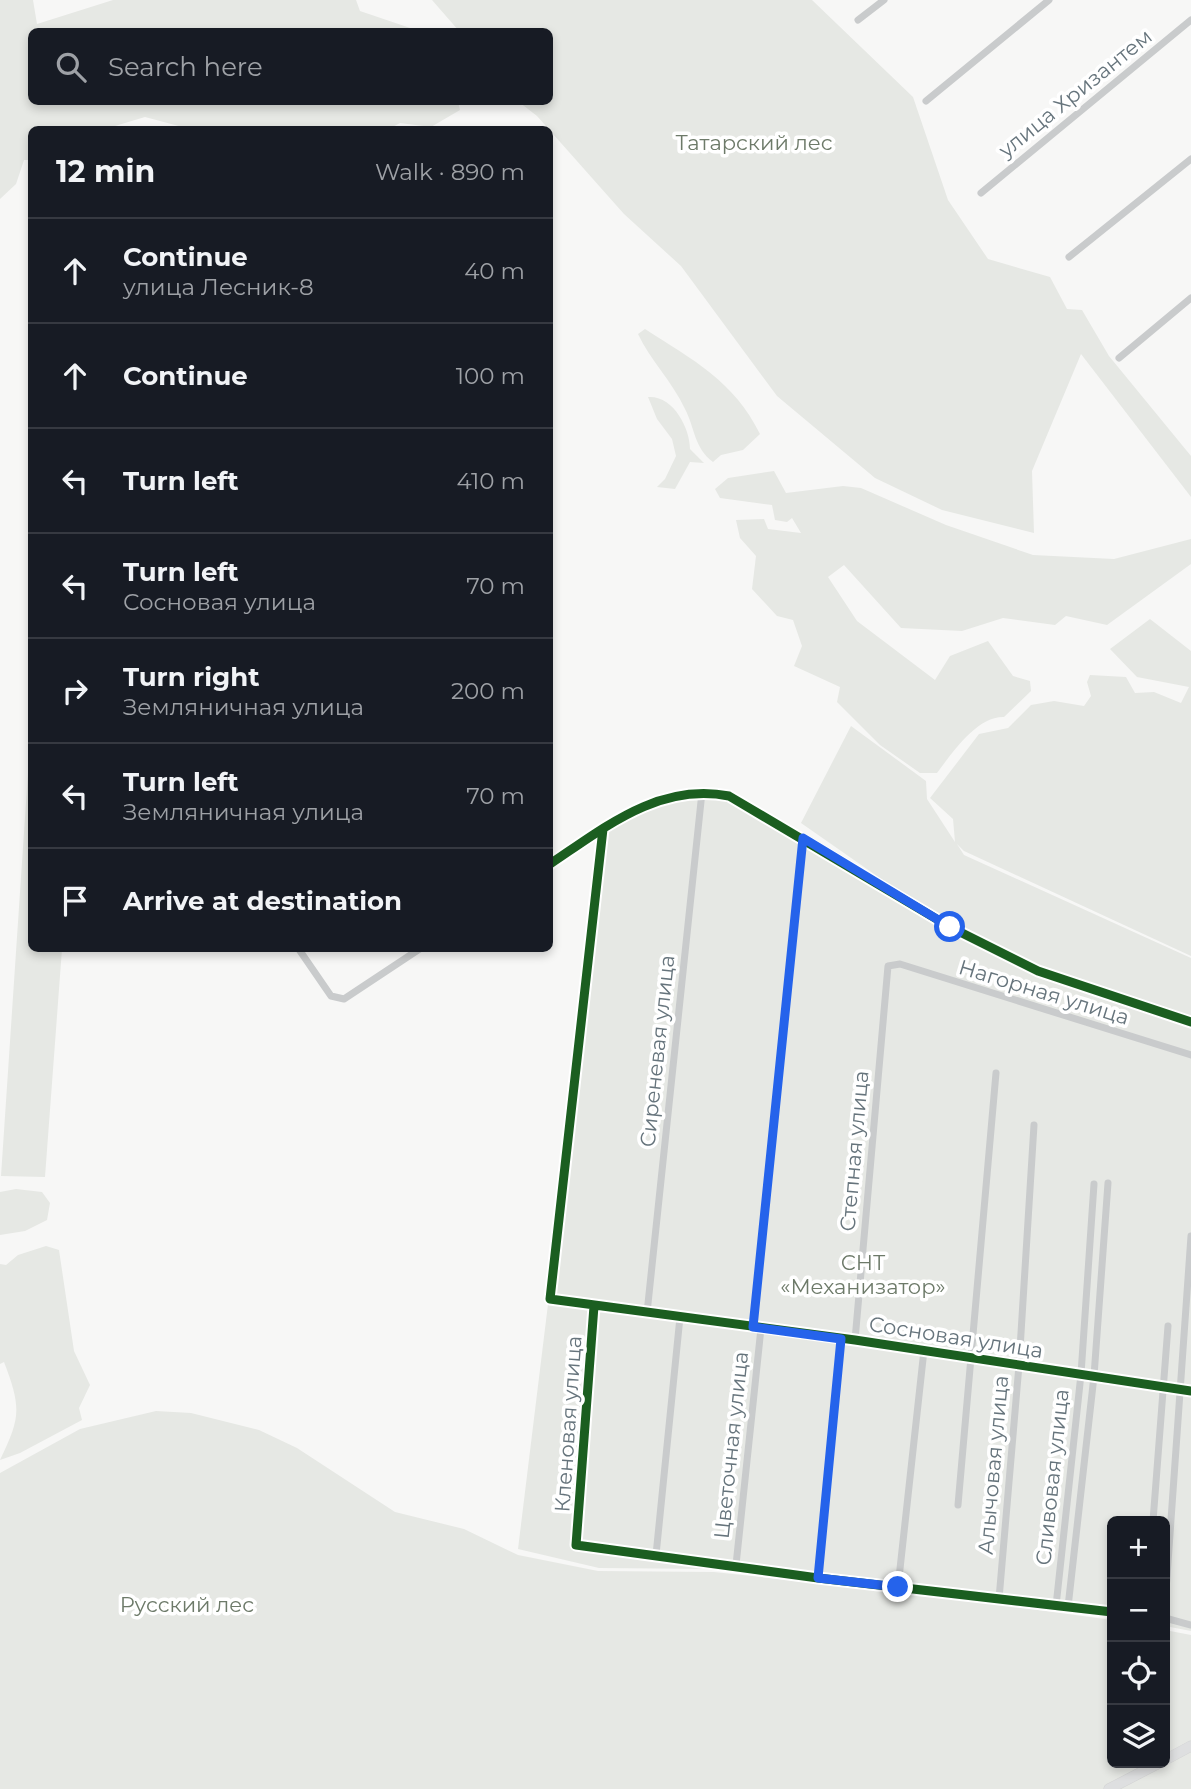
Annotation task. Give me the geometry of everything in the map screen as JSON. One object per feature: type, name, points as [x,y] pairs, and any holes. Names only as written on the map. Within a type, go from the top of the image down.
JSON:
[{"type":"main road","points":[[1170,1757],[1191,1746]]},
{"type":"main road","points":[[1109,1789],[1149,1768]]},
{"type":"street","points":[[858,20],[884,0]]},
{"type":"street","points":[[926,101],[1049,0]]},
{"type":"street","name":"улица Хризантем","points":[[981,193],[1191,20]]},
{"type":"street","points":[[1069,257],[1191,159]]},
{"type":"street","points":[[1119,358],[1191,298]]},
{"type":"street","points":[[553,862],[603,829],[650,803],[677,795],[702,792],[729,796],[950,927],[1038,971],[1191,1021]]},
{"type":"street","name":"Сиреневая улица","points":[[647,1313],[702,792]]},
{"type":"street","points":[[550,1299],[603,829]]},
{"type":"street","name":"Цветочная улица","points":[[736,1565],[803,838]]},
{"type":"street","points":[[301,952],[331,996],[345,999],[415,952]]},
{"type":"street","name":"Нагорная улица","points":[[888,966],[900,964],[1191,1055]]},
{"type":"street","name":"Степная улица","points":[[855,1340],[888,966]]},
{"type":"street","points":[[958,1505],[996,1073]]},
{"type":"street","name":"Алычовая улица","points":[[999,1599],[1019,1365],[1034,1125]]},
{"type":"street","points":[[1068,1607],[1094,1376],[1108,1183]]},
{"type":"street","name":"Сливовая улица","points":[[1056,1606],[1081,1374],[1094,1184]]},
{"type":"street","points":[[1167,1579],[1191,1236]]},
{"type":"street","name":"Сосновая улица","points":[[550,1299],[855,1340],[1191,1391]]},
{"type":"street","name":"Кленовая улица","points":[[594,1306],[576,1545],[656,1555]]},
{"type":"street","points":[[680,1317],[656,1555],[818,1578],[1107,1611]]},
{"type":"street","points":[[1153,1516],[1168,1326]]},
{"type":"street","points":[[818,1578],[841,1339]]},
{"type":"street","points":[[898,1587],[924,1350]]},
{"type":"street","points":[[1170,1619],[1191,1625]]},
{"type":"green space","points":[[0,0],[33,0],[37,24],[113,0],[356,0],[360,11],[410,28],[28,28],[28,105],[459,105],[460,110],[433,126],[400,123],[394,126],[179,126],[145,117],[115,126],[28,126],[28,160],[24,160],[16,184],[0,199]]},
{"type":"green space","name":"Татарский лес","points":[[432,0],[812,0],[913,97],[948,200],[988,259],[1050,277],[1067,309],[1082,310],[1109,356],[1191,456],[1191,497],[1081,354],[1032,471],[1034,533],[942,510],[875,478],[777,396],[681,266],[624,214],[553,134],[553,126],[546,126],[523,105],[553,105],[553,28],[456,28]]},
{"type":"green space","points":[[645,329],[711,373],[738,400],[760,434],[743,450],[721,455],[713,462],[698,444],[680,399],[638,334]]},
{"type":"green space","points":[[648,397],[665,401],[678,414],[687,432],[690,449],[704,463],[690,462],[675,489],[657,487],[665,479],[676,456],[672,439],[657,419]]},
{"type":"green space","points":[[774,471],[786,493],[843,486],[861,488],[946,525],[1033,555],[1114,559],[1191,539],[1191,564],[1107,625],[1066,616],[1055,625],[1003,618],[962,631],[901,628],[844,565],[828,577],[857,621],[935,680],[950,656],[988,641],[1013,676],[1030,681],[1031,691],[1004,717],[994,718],[975,729],[937,773],[920,773],[880,745],[837,702],[840,687],[794,666],[802,646],[793,620],[777,616],[752,589],[756,556],[740,538],[736,520],[764,519],[768,529],[801,533],[792,518],[787,522],[775,520],[772,505],[720,498],[715,489],[728,478]]},
{"type":"green space","name":"СНТ «Механизатор»","points":[[1150,619],[1191,651],[1191,956],[964,851],[957,844],[964,855],[1191,958],[1191,1631],[1170,1627],[1170,1516],[1107,1516],[1107,1616],[714,1569],[599,1568],[518,1549],[606,831],[637,812],[669,800],[701,796],[737,802],[965,939],[967,931],[907,897],[801,823],[851,726],[926,781],[927,799],[955,842],[953,819],[930,798],[979,734],[1008,728],[1031,705],[1054,701],[1084,706],[1091,696],[1087,682],[1090,675],[1126,677],[1135,693],[1154,692],[1181,703],[1189,687],[1137,677],[1110,649]]},
{"type":"green space","points":[[28,773],[28,952],[62,952],[45,1177],[1,1176]]},
{"type":"green space","points":[[16,1189],[42,1192],[50,1203],[47,1220],[25,1231],[0,1235],[0,1192]]},
{"type":"green space","points":[[46,1246],[59,1250],[74,1351],[90,1385],[79,1408],[82,1420],[20,1453],[0,1460],[12,1434],[16,1403],[4,1362],[0,1364],[0,1264],[6,1265],[18,1255]]},
{"type":"green space","name":"Русский лес","points":[[156,1411],[191,1413],[259,1430],[297,1448],[395,1512],[464,1529],[518,1555],[598,1571],[714,1572],[928,1595],[1107,1619],[1107,1768],[1170,1768],[1170,1631],[1191,1635],[1191,1789],[0,1789],[0,1473],[80,1429]]},
{"type":"cycle path","points":[[553,862],[612,823],[656,802],[703,793],[729,796],[950,927],[1038,971],[1191,1022]]},
{"type":"cycle path","points":[[603,829],[550,1299],[855,1340],[1191,1391]]},
{"type":"cycle path","points":[[594,1306],[576,1545],[818,1578],[1107,1611]]},
{"type":"route","points":[[898,1587],[818,1578],[841,1339],[753,1327],[803,838],[950,927]]}]
